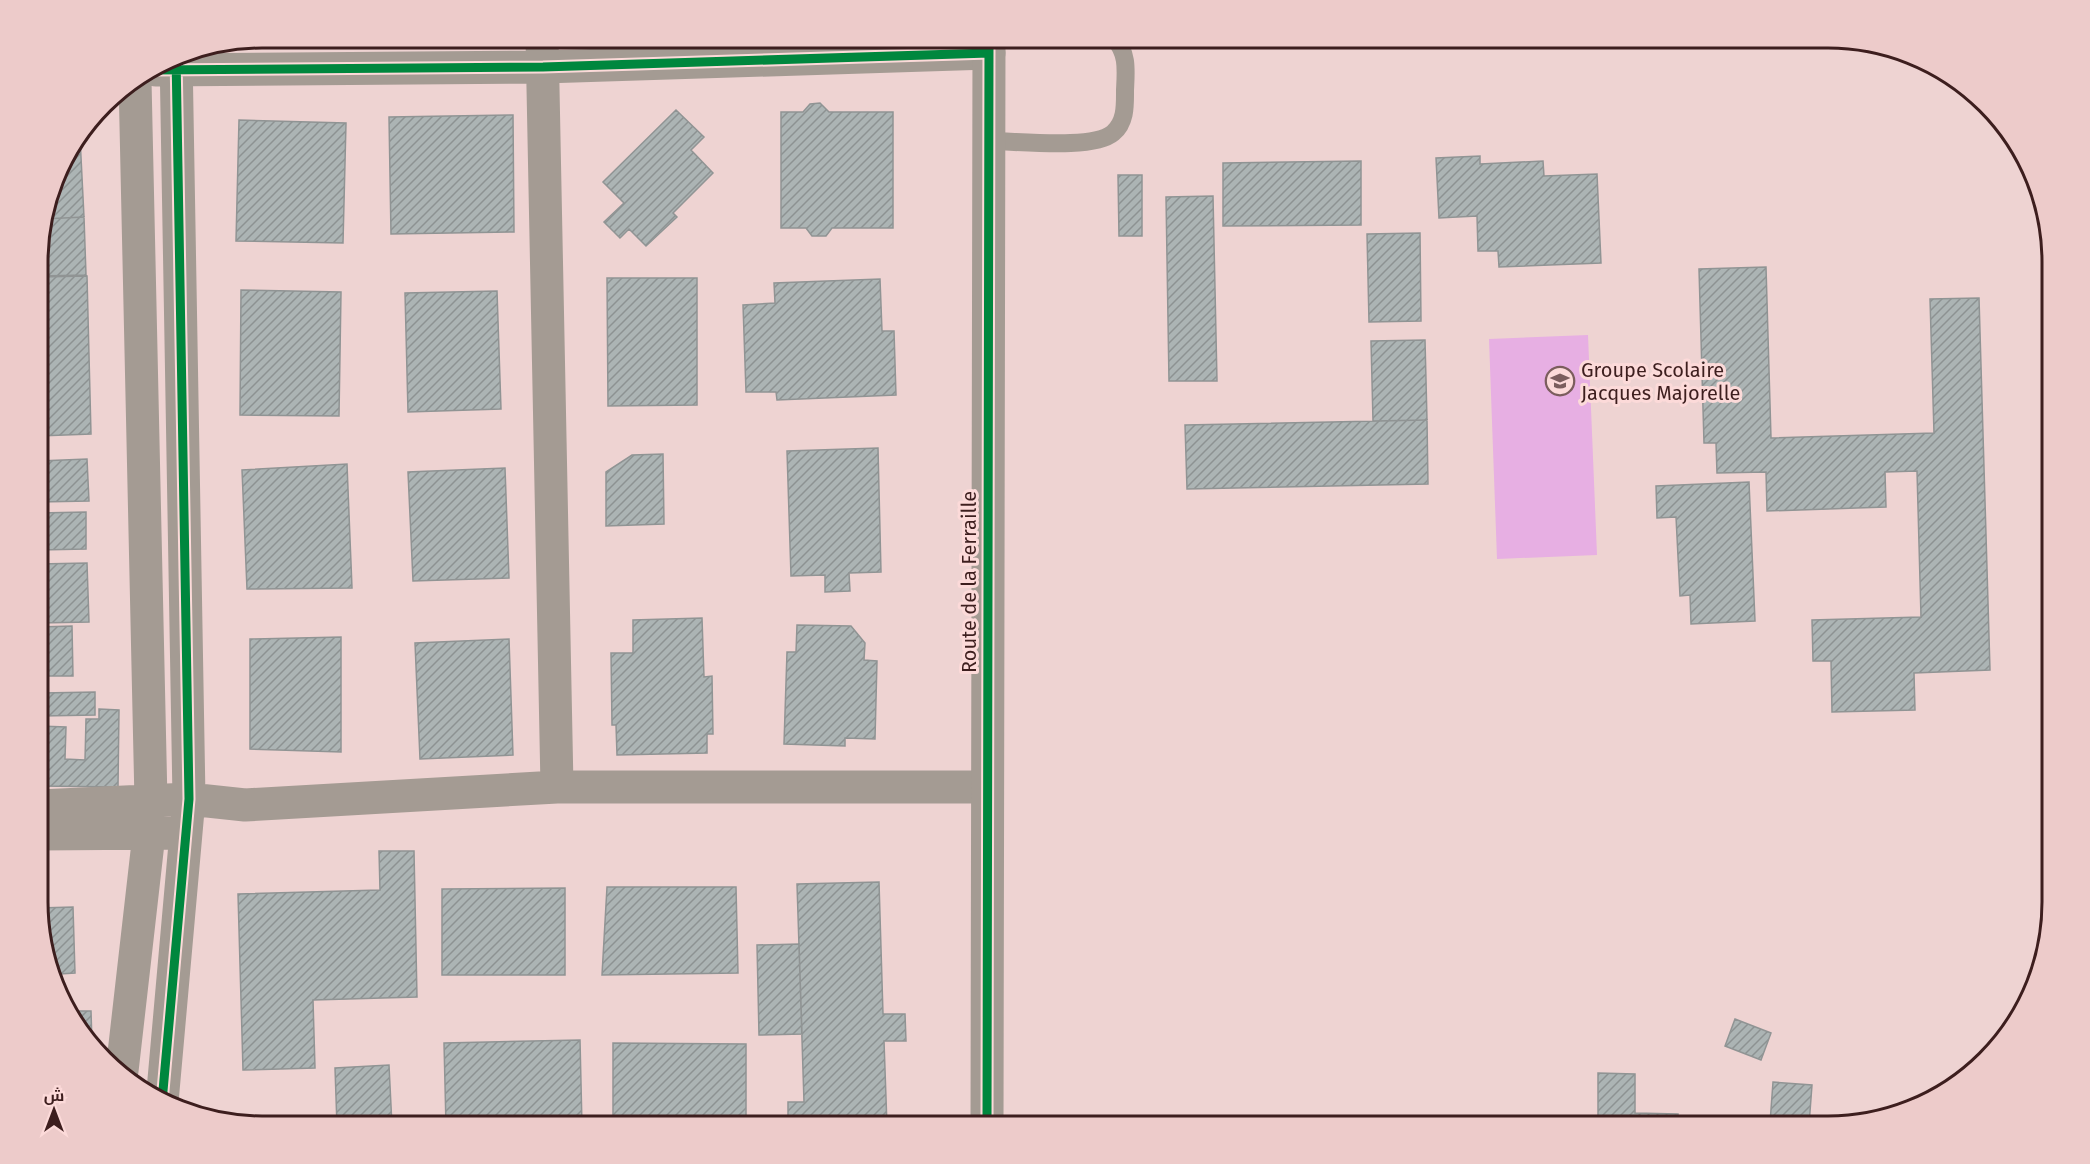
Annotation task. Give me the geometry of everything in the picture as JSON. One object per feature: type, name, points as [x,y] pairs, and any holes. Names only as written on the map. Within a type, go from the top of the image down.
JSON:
[{"type":"street","points":[[179,65],[543,52],[798,48]]},
{"type":"street","name":"Route de la Ferraille","points":[[987,1116],[989,48]]},
{"type":"street","points":[[543,52],[557,787]]},
{"type":"street","points":[[163,1092],[189,799],[168,69]]},
{"type":"street","points":[[123,1064],[151,802],[135,90]]},
{"type":"street","points":[[48,806],[189,799],[245,805],[557,787],[987,787]]},
{"type":"street","points":[[48,834],[149,834],[187,831],[245,805]]},
{"type":"lane","points":[[990,141],[1096,141],[1114,132],[1124,114],[1126,68],[1121,48]]},
{"type":"shaded area","points":[[1588,335],[1597,555],[1497,559],[1489,339]]},
{"type":"building","points":[[820,103],[829,112],[893,112],[893,228],[832,228],[826,236],[812,236],[806,228],[781,228],[781,112],[803,112],[810,104]]},
{"type":"building","points":[[676,110],[704,137],[691,150],[713,173],[673,213],[677,217],[646,246],[629,229],[620,238],[604,222],[624,203],[603,182]]},
{"type":"building","points":[[513,115],[514,232],[391,234],[389,117]]},
{"type":"building","points":[[239,120],[346,123],[343,243],[236,241]]},
{"type":"building","points":[[81,149],[84,217],[52,219],[64,180]]},
{"type":"building","points":[[1480,156],[1480,164],[1543,161],[1544,176],[1597,174],[1601,263],[1499,267],[1498,251],[1478,251],[1477,216],[1439,218],[1436,158]]},
{"type":"building","points":[[1361,161],[1361,225],[1223,226],[1223,163]]},
{"type":"building","points":[[1118,175],[1142,175],[1142,236],[1119,236]]},
{"type":"building","points":[[1213,196],[1217,381],[1169,381],[1166,197]]},
{"type":"building","points":[[84,217],[86,275],[48,276],[48,248],[52,219]]},
{"type":"building","points":[[1420,233],[1421,321],[1369,322],[1367,234]]},
{"type":"building","points":[[1766,267],[1771,438],[1934,433],[1930,299],[1979,298],[1990,670],[1914,673],[1915,710],[1832,712],[1831,661],[1813,661],[1812,620],[1921,617],[1917,471],[1885,472],[1886,507],[1767,511],[1766,472],[1717,473],[1716,443],[1704,443],[1699,269]]},
{"type":"building","points":[[87,276],[91,434],[48,436],[48,277]]},
{"type":"building","points":[[607,278],[697,278],[697,405],[608,406]]},
{"type":"building","points":[[880,279],[882,331],[894,331],[896,395],[777,400],[776,392],[746,392],[743,305],[775,303],[774,283]]},
{"type":"building","points":[[241,290],[341,292],[339,416],[240,415]]},
{"type":"building","points":[[497,291],[501,409],[408,412],[405,293]]},
{"type":"building","points":[[1425,340],[1427,420],[1373,421],[1371,341]]},
{"type":"building","points":[[1427,420],[1428,484],[1187,489],[1185,425]]},
{"type":"building","points":[[878,448],[881,572],[849,573],[850,591],[825,592],[825,575],[791,576],[787,451]]},
{"type":"building","points":[[663,454],[664,524],[606,526],[606,472],[632,455]]},
{"type":"building","points":[[87,459],[89,501],[48,502],[48,461]]},
{"type":"building","points":[[347,464],[352,588],[247,589],[242,470]]},
{"type":"building","points":[[505,468],[509,578],[413,581],[408,472]]},
{"type":"building","points":[[1749,482],[1755,621],[1691,624],[1690,595],[1680,596],[1676,517],[1657,518],[1656,486]]},
{"type":"building","points":[[86,512],[86,549],[48,550],[48,513]]},
{"type":"building","points":[[87,563],[89,622],[48,623],[48,564]]},
{"type":"building","points":[[702,618],[704,677],[712,676],[713,734],[707,734],[707,753],[617,755],[616,725],[612,725],[611,653],[633,653],[633,620]]},
{"type":"building","points":[[797,625],[851,626],[865,643],[864,660],[877,661],[875,739],[845,738],[845,746],[784,744],[787,652],[796,652]]},
{"type":"building","points":[[72,626],[73,676],[48,676],[48,627]]},
{"type":"building","points":[[341,637],[341,752],[250,749],[250,639]]},
{"type":"building","points":[[509,639],[513,755],[420,759],[415,643]]},
{"type":"building","points":[[95,692],[95,715],[48,716],[48,693]]},
{"type":"building","points":[[99,709],[119,710],[118,787],[48,786],[48,726],[66,727],[65,759],[85,760],[86,719],[99,719]]},
{"type":"building","points":[[379,851],[414,851],[417,997],[313,1000],[315,1068],[243,1070],[238,894],[380,890]]},
{"type":"building","points":[[879,882],[883,1014],[905,1014],[906,1041],[884,1041],[887,1116],[788,1116],[788,1102],[804,1102],[797,884]]},
{"type":"building","points":[[607,887],[736,887],[738,973],[602,975]]},
{"type":"building","points":[[565,888],[565,975],[442,975],[442,889]]},
{"type":"building","points":[[73,907],[75,973],[60,974],[52,944],[48,908]]},
{"type":"building","points":[[799,944],[802,1034],[759,1035],[757,945]]},
{"type":"building","points":[[78,1011],[91,1011],[92,1032]]},
{"type":"building","points":[[1735,1019],[1771,1033],[1761,1060],[1725,1046]]},
{"type":"building","points":[[580,1040],[582,1116],[446,1116],[444,1043]]},
{"type":"building","points":[[613,1043],[746,1044],[746,1116],[613,1116]]},
{"type":"building","points":[[389,1065],[392,1116],[337,1116],[335,1068]]},
{"type":"building","points":[[1598,1073],[1635,1074],[1635,1113],[1678,1114],[1678,1116],[1598,1116]]},
{"type":"building","points":[[1773,1082],[1812,1085],[1810,1116],[1771,1116]]},
{"type":"cycle path","points":[[987,1116],[989,48]]},
{"type":"cycle path","points":[[167,70],[543,67],[989,53]]},
{"type":"cycle path","points":[[163,1092],[189,799],[176,66]]},
{"type":"place","name":"Groupe Scolaire Jacques Majorelle","points":[[1560,381]]}]
